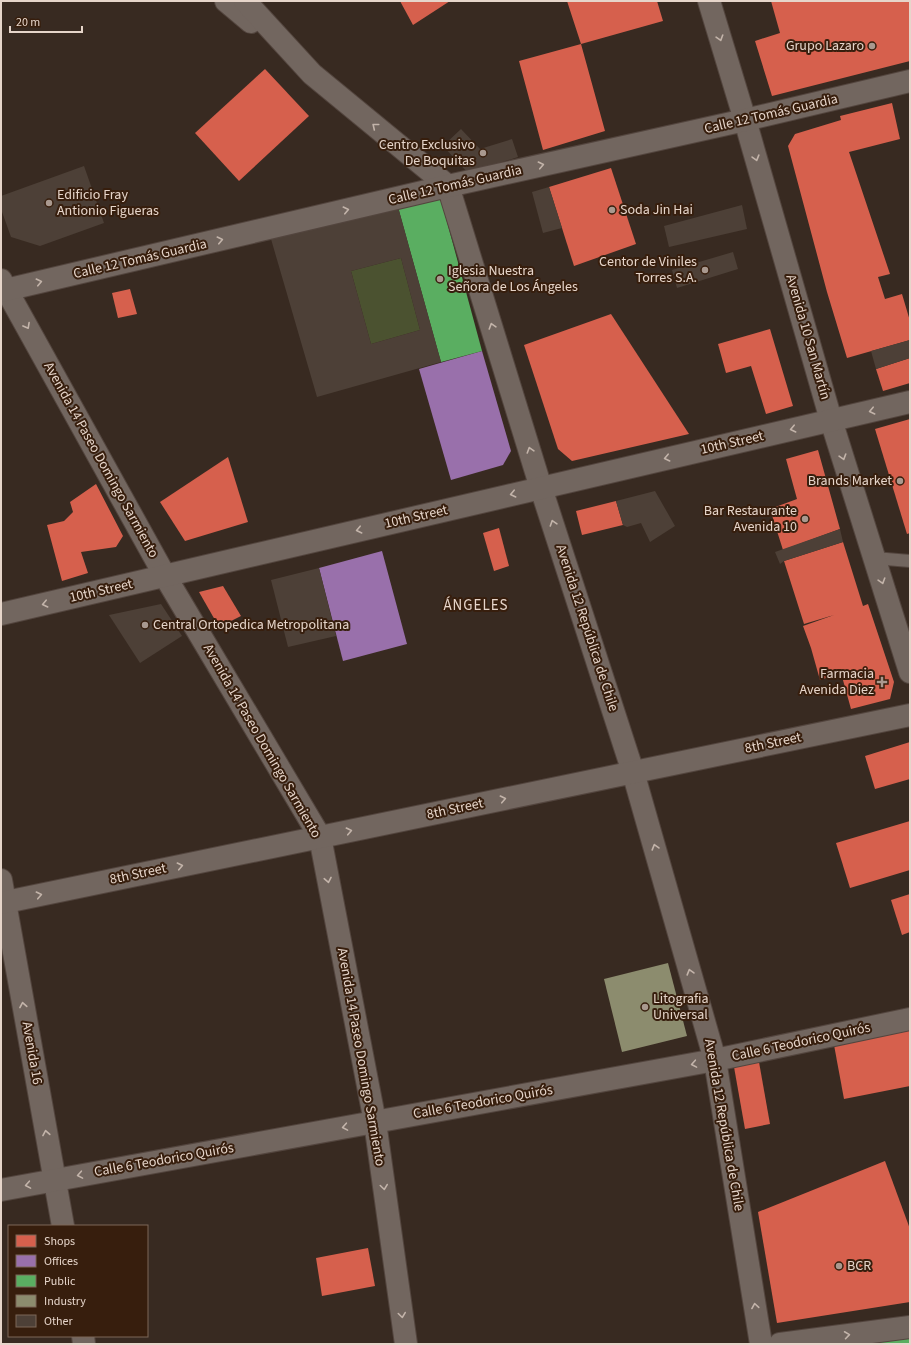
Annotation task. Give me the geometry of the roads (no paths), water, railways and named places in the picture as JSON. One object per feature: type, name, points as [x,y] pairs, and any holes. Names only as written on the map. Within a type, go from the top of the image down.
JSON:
[{"type":"street","points":[[226,1],[448,186]]},
{"type":"street","points":[[245,1],[312,74]]},
{"type":"street","name":"Avenida 10 San Martín","points":[[709,1],[745,120],[831,420],[874,558],[908,658]]},
{"type":"street","name":"Calle 12 Tomás Guardia","points":[[3,287],[745,120],[910,81]]},
{"type":"street","name":"Avenida 12 República de Chile","points":[[448,186],[541,488],[633,772],[715,1060],[761,1344]]},
{"type":"street","name":"Avenida 14 Paseo Domingo Sarmiento","points":[[3,287],[165,576],[320,837],[375,1122],[406,1344]]},
{"type":"street","name":"10th Street","points":[[1,614],[910,402]]},
{"type":"street","name":"8th Street","points":[[3,902],[910,715]]},
{"type":"street","name":"Avenida 16","points":[[1,880],[3,902],[63,1225]]},
{"type":"street","name":"Calle 6 Teodorico Quirós","points":[[1,1190],[715,1060],[910,1019]]},
{"type":"street","points":[[780,1344],[910,1327]]},
{"type":"lane","points":[[874,558],[910,561]]},
{"type":"place","name":"Grupo Lazaro","points":[[872,46]]},
{"type":"place","name":"Centro Exclusivo De Boquitas","points":[[483,153]]},
{"type":"place","name":"Edificio Fray Antionio Figueras","points":[[49,203]]},
{"type":"place","name":"Soda Jin Hai","points":[[612,210]]},
{"type":"place","name":"Centor de Viniles Torres S.A.","points":[[705,270]]},
{"type":"place","name":"Iglesia Nuestra Señora de Los Ángeles","points":[[440,279]]},
{"type":"place","name":"Brands Market","points":[[900,481]]},
{"type":"place","name":"Bar Restaurante Avenida 10","points":[[805,519]]},
{"type":"place","name":"Central Ortopedica Metropolitana","points":[[145,625]]},
{"type":"place","name":"Farmacia Avenida Diez","points":[[882,682]]},
{"type":"place","name":"Litografia Universal","points":[[645,1007]]},
{"type":"place","name":"BCR","points":[[839,1266]]},
{"type":"district","name":"ÁNGELES","points":[[476,605]]}]
